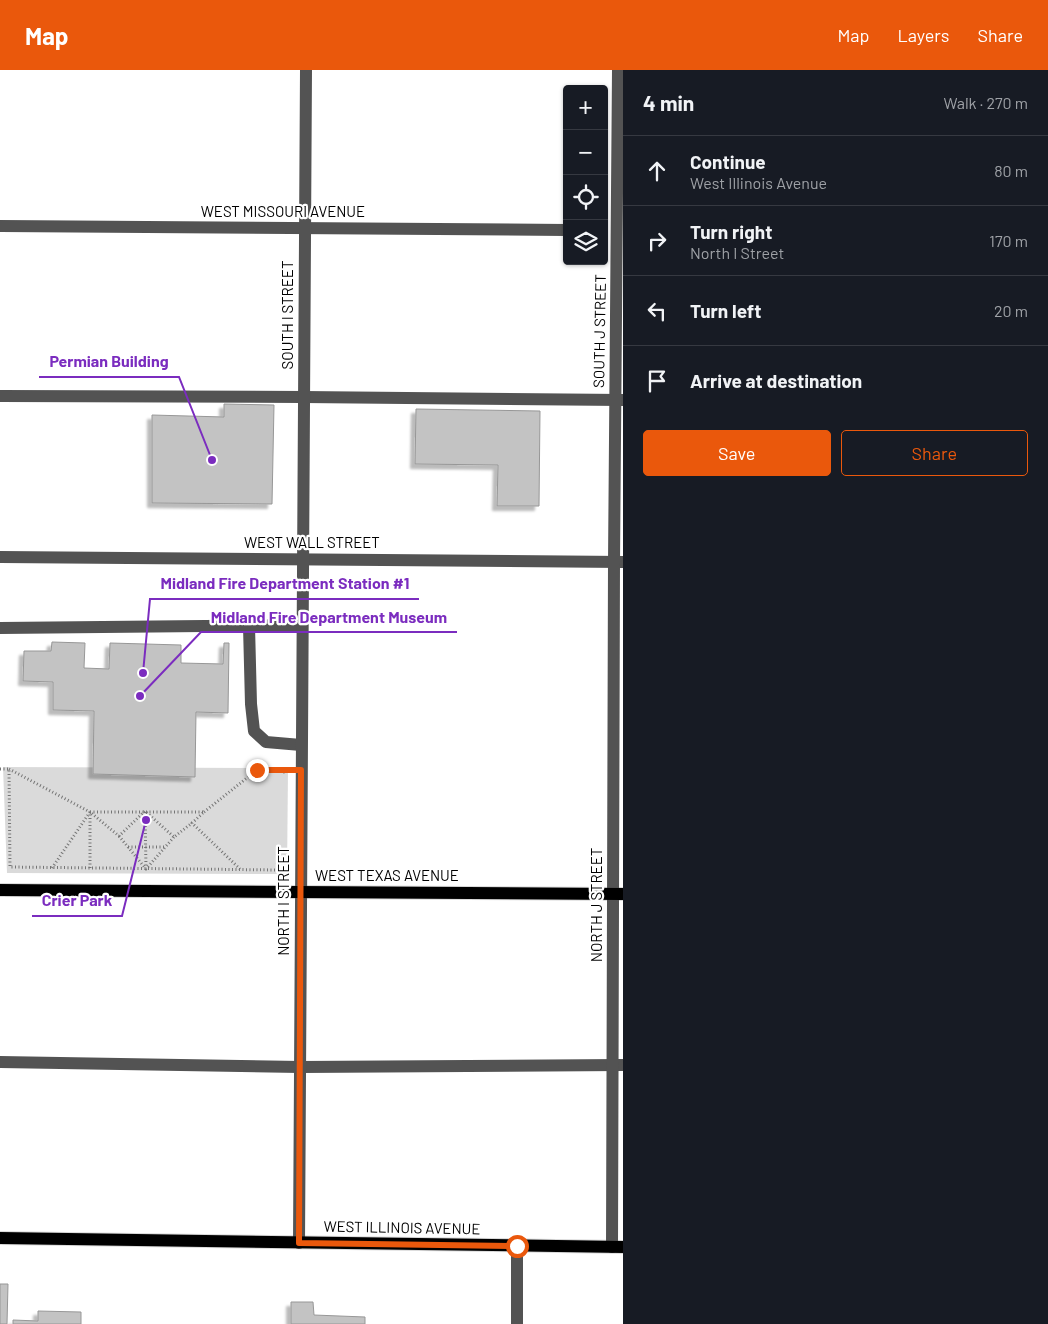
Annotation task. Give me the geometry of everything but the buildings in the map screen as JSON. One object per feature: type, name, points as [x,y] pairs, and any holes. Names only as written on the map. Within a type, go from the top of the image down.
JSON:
[{"type":"main road","name":"WEST TEXAS AVENUE","points":[[0,890],[618,894]]},
{"type":"main road","name":"WEST ILLINOIS AVENUE","points":[[0,1238],[618,1247]]},
{"type":"street","name":"SOUTH I STREET","points":[[302,559],[306,70]]},
{"type":"street","name":"SOUTH J STREET","points":[[618,70],[615,230],[619,400],[619,562]]},
{"type":"street","name":"WEST MISSOURI AVENUE","points":[[0,226],[563,230]]},
{"type":"street","points":[[0,396],[619,400]]},
{"type":"street","name":"WEST WALL STREET","points":[[0,557],[619,562]]},
{"type":"street","name":"NORTH I STREET","points":[[299,1243],[302,559]]},
{"type":"street","name":"NORTH J STREET","points":[[618,1247],[619,562]]},
{"type":"street","points":[[0,628],[302,625]]},
{"type":"street","points":[[249,626],[251,704],[254,730],[266,742],[301,745]]},
{"type":"street","points":[[0,1062],[300,1067],[618,1065]]},
{"type":"street","points":[[517,1246],[517,1324]]},
{"type":"path","points":[[0,769],[9,770],[90,812],[119,836],[146,869]]},
{"type":"path","points":[[277,769],[284,771],[286,778]]},
{"type":"path","points":[[9,770],[10,867],[279,870],[284,867],[286,861]]},
{"type":"path","points":[[146,869],[174,837],[257,770],[301,770]]},
{"type":"path","points":[[90,812],[204,812]]},
{"type":"path","points":[[90,812],[90,868]]},
{"type":"path","points":[[52,868],[90,812]]},
{"type":"path","points":[[119,836],[145,812]]},
{"type":"path","points":[[145,812],[174,837]]},
{"type":"path","points":[[145,812],[146,869]]},
{"type":"path","points":[[192,823],[240,869]]},
{"type":"path","points":[[127,847],[165,847]]},
{"type":"shaded area","points":[[3,767],[288,768],[287,874],[7,873]]},
{"type":"place","name":"Permian Building","points":[[212,460]]},
{"type":"place","name":"Midland Fire Department Station #1","points":[[143,673]]},
{"type":"place","name":"Midland Fire Department Museum","points":[[140,696]]},
{"type":"place","name":"Crier Park","points":[[146,820]]},
{"type":"route","points":[[257,770],[301,770],[299,1243],[517,1246]]}]
